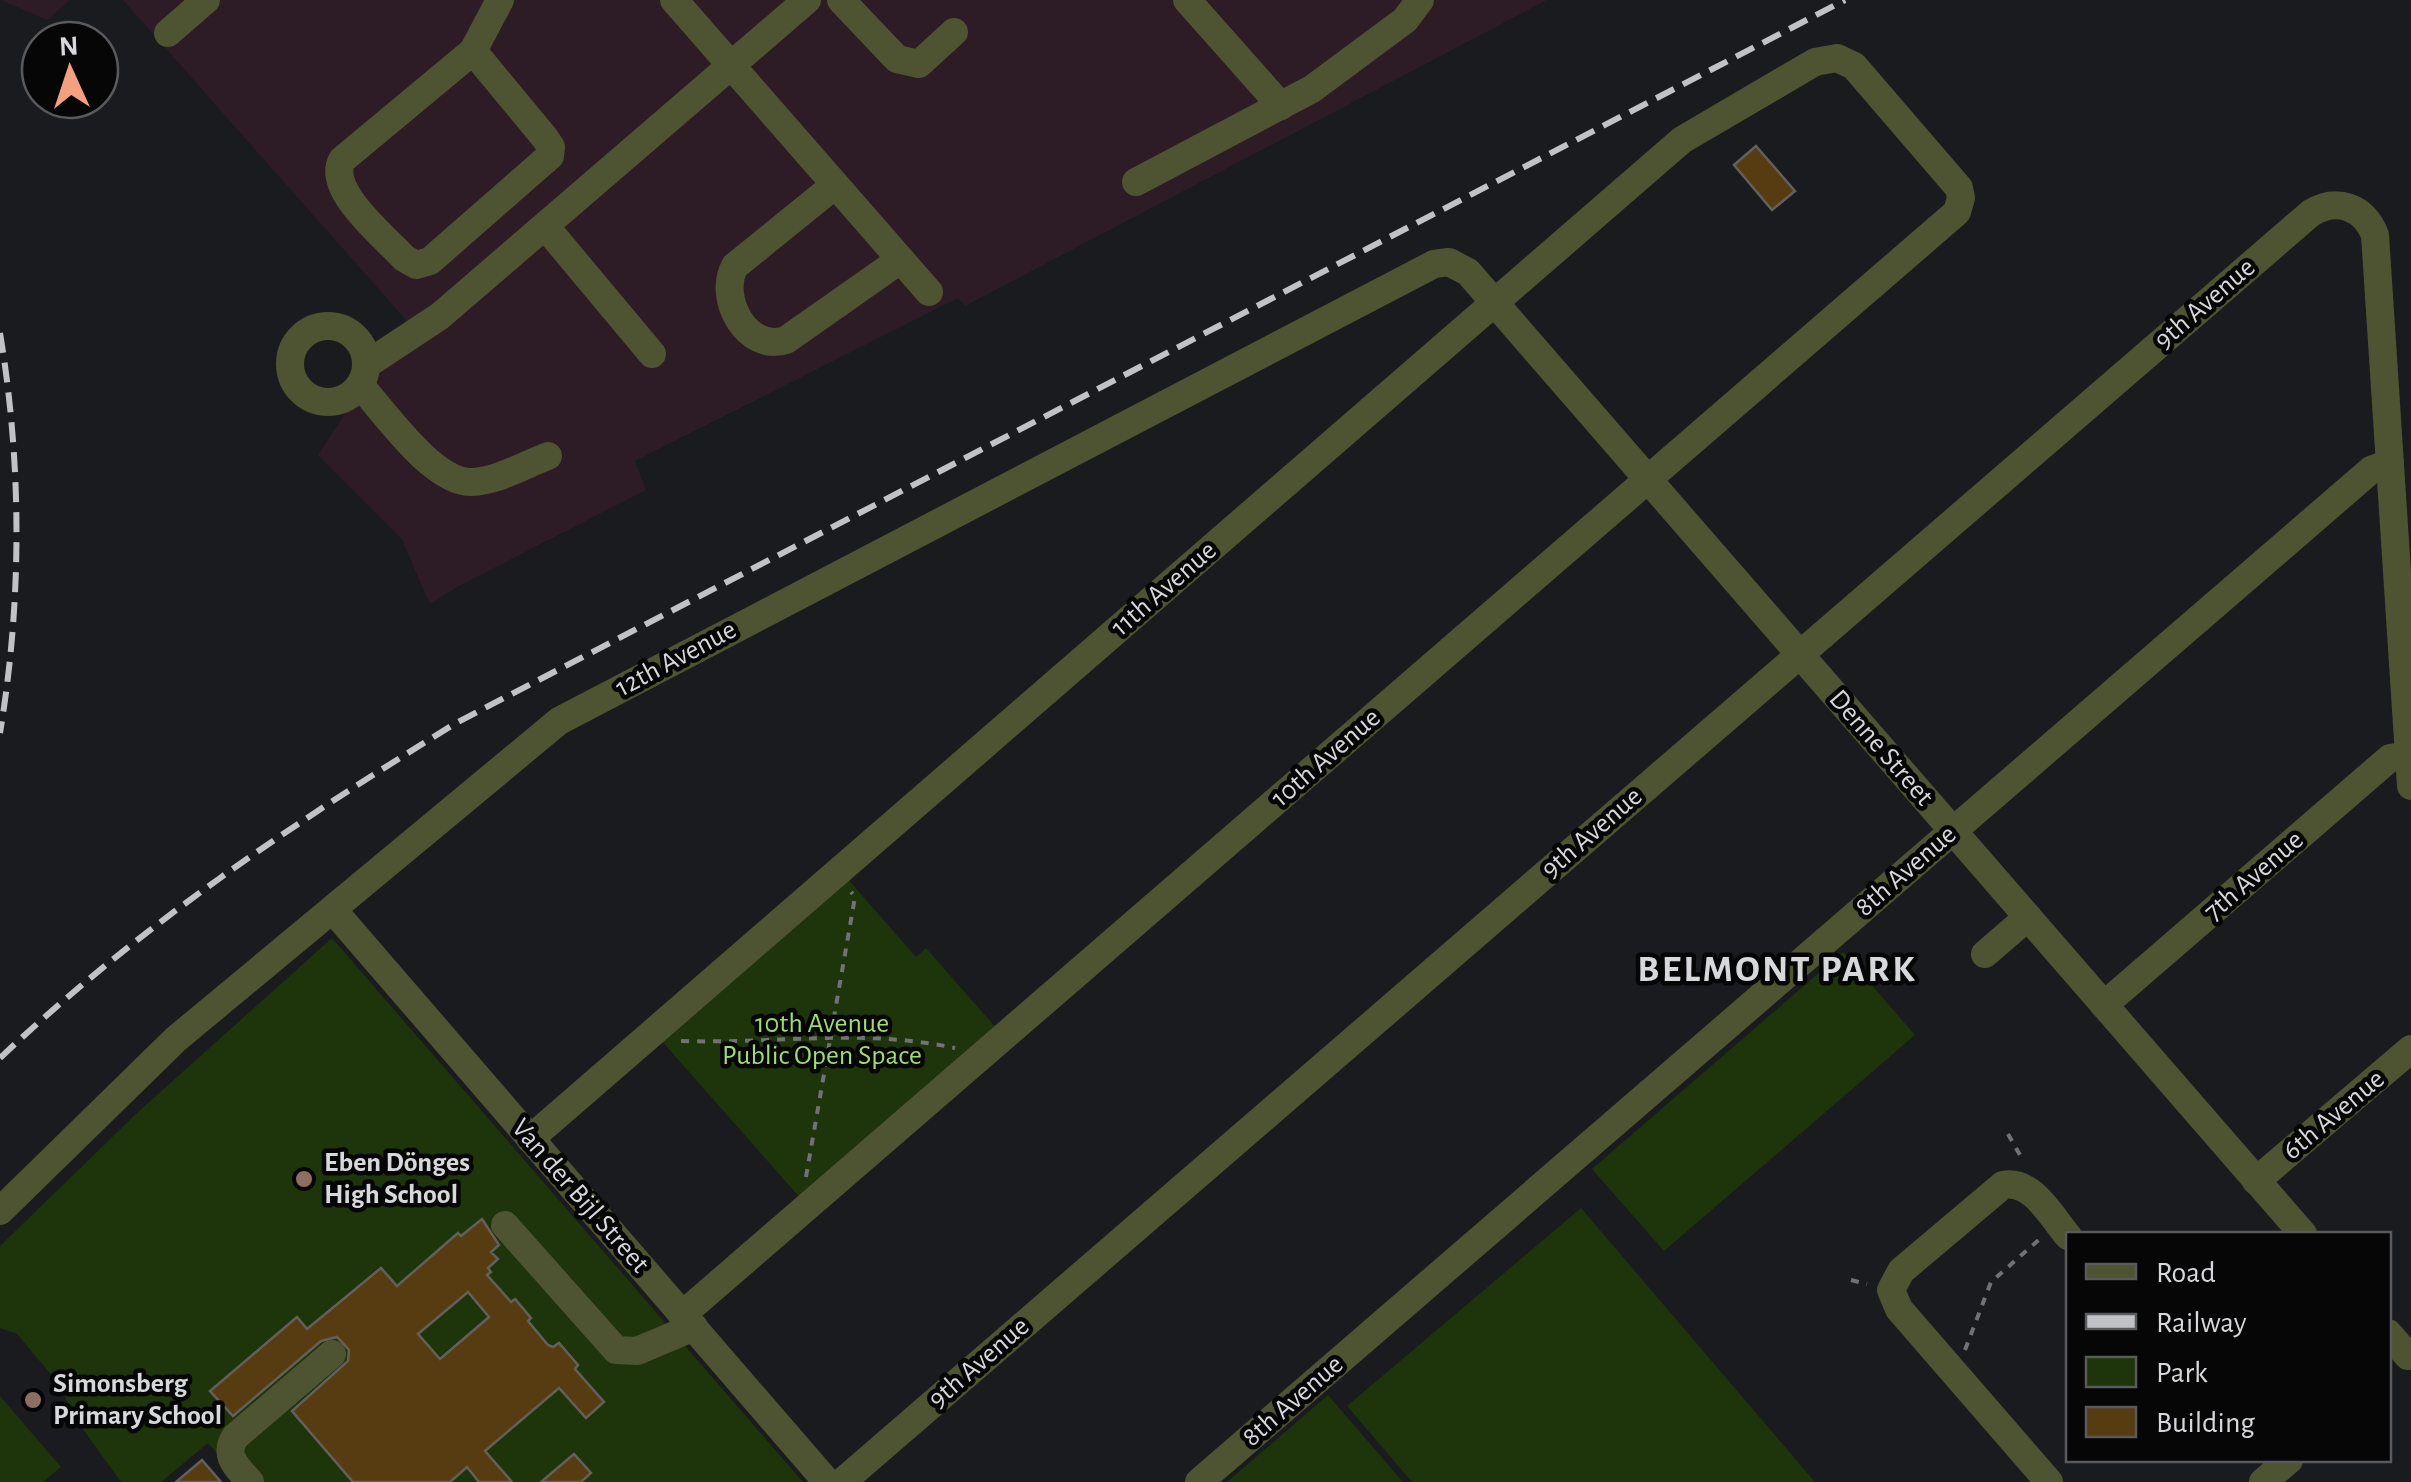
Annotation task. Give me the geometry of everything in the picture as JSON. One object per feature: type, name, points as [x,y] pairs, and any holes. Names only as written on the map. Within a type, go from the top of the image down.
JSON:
[{"type":"street","points":[[168,33],[206,0]]},
{"type":"street","points":[[474,52],[545,138],[550,156],[430,260],[416,265],[404,258],[341,190],[337,169],[342,160],[474,52],[500,0]]},
{"type":"street","points":[[674,0],[929,292]]},
{"type":"street","points":[[548,456],[492,478],[459,481],[419,452],[363,375],[440,316],[807,0]]},
{"type":"street","points":[[841,0],[904,62],[918,64],[954,32]]},
{"type":"street","points":[[1187,0],[1281,106]]},
{"type":"street","points":[[1136,182],[1330,78],[1405,20],[1420,0]]},
{"type":"street","name":"11th Avenue","points":[[530,1139],[1682,140],[1815,62],[1837,58],[1854,66],[1954,182],[1961,198]]},
{"type":"street","points":[[834,185],[735,266],[728,288],[730,303],[747,328],[764,342],[786,340],[900,260]]},
{"type":"street","name":"10th Avenue","points":[[505,1224],[616,1350],[637,1352],[688,1321],[808,1206],[1957,212],[1961,198]]},
{"type":"street","name":"9th Avenue","points":[[842,1482],[2311,213],[2330,205],[2351,208],[2366,218],[2375,236],[2390,463]]},
{"type":"street","points":[[545,226],[652,354]]},
{"type":"street","name":"12th Avenue","points":[[0,1211],[176,1039],[528,744],[575,712],[1434,264],[1456,264]]},
{"type":"street","name":"Denne Street","points":[[1456,264],[1468,272],[2301,1232]]},
{"type":"street","points":[[2390,463],[2411,786]]},
{"type":"street","name":"8th Avenue","points":[[1199,1482],[2371,470],[2390,463]]},
{"type":"street","name":"7th Avenue","points":[[2104,1005],[2390,758],[2409,755]]},
{"type":"street","name":"Van der Bijl Street","points":[[333,910],[827,1482]]},
{"type":"street","points":[[1985,954],[2028,917]]},
{"type":"street","name":"6th Avenue","points":[[2256,1181],[2411,1049]]},
{"type":"street","points":[[2050,1482],[1894,1304],[1892,1283],[1900,1271],[2002,1185],[2027,1188],[2063,1229]]},
{"type":"street","points":[[250,1482],[231,1460],[230,1446],[235,1437],[332,1354]]},
{"type":"street","points":[[2263,1482],[2287,1462]]},
{"type":"path","points":[[808,1206],[803,1193],[855,896],[836,872]]},
{"type":"path","points":[[654,1031],[670,1041],[684,1042],[833,1036],[906,1038],[969,1050],[978,1059]]},
{"type":"path","points":[[2008,1134],[2020,1155],[2010,1183]]},
{"type":"path","points":[[1956,1373],[1991,1282],[2063,1229]]},
{"type":"shaded area","points":[[1,0],[70,0],[47,20]]},
{"type":"shaded area","points":[[123,0],[1547,0],[965,306],[958,298],[635,461],[646,490],[430,604],[401,538],[318,455],[406,320]]},
{"type":"green space","name":"10th Avenue Public Open Space","points":[[846,877],[916,957],[926,948],[998,1030],[802,1200],[660,1039]]},
{"type":"green space","name":"Eben Dönges High School","points":[[332,938],[803,1482],[242,1482],[208,1443],[161,1482],[121,1482],[70,1411],[63,1389],[17,1334],[0,1328],[0,1246],[137,1113]]},
{"type":"green space","points":[[1843,952],[1915,1035],[1664,1251],[1592,1169]]},
{"type":"green space","points":[[1581,1208],[1815,1482],[1412,1482],[1347,1406]]},
{"type":"green space","points":[[1328,1395],[1403,1482],[1227,1482]]},
{"type":"green space","points":[[0,1396],[61,1467],[43,1482],[0,1482]]},
{"type":"building","points":[[1756,146],[1795,191],[1772,210],[1734,165]]},
{"type":"building","points":[[482,1219],[499,1245],[491,1252],[498,1259],[488,1268],[491,1272],[487,1275],[511,1302],[515,1299],[548,1345],[559,1343],[578,1365],[575,1369],[604,1402],[586,1418],[559,1388],[485,1451],[512,1482],[479,1482],[467,1467],[450,1482],[353,1482],[292,1411],[348,1361],[349,1350],[337,1337],[321,1341],[233,1416],[210,1391],[297,1317],[307,1329],[381,1268],[397,1286],[458,1233],[461,1236]],"holes":[[[468,1292],[489,1317],[440,1359],[418,1334]]]},
{"type":"building","points":[[574,1454],[591,1473],[581,1482],[541,1482]]},
{"type":"building","points":[[202,1460],[221,1482],[176,1482]]},
{"type":"railway","points":[[0,1058],[108,963],[219,878],[456,723],[1845,0]]},
{"type":"railway","points":[[0,333],[12,433],[16,533],[12,633],[0,733]]},
{"type":"place","name":"Eben Dönges High School","points":[[304,1179]]},
{"type":"place","name":"Simonsberg Primary School","points":[[33,1400]]},
{"type":"district","name":"BELMONT PARK","points":[[1777,970]]}]
